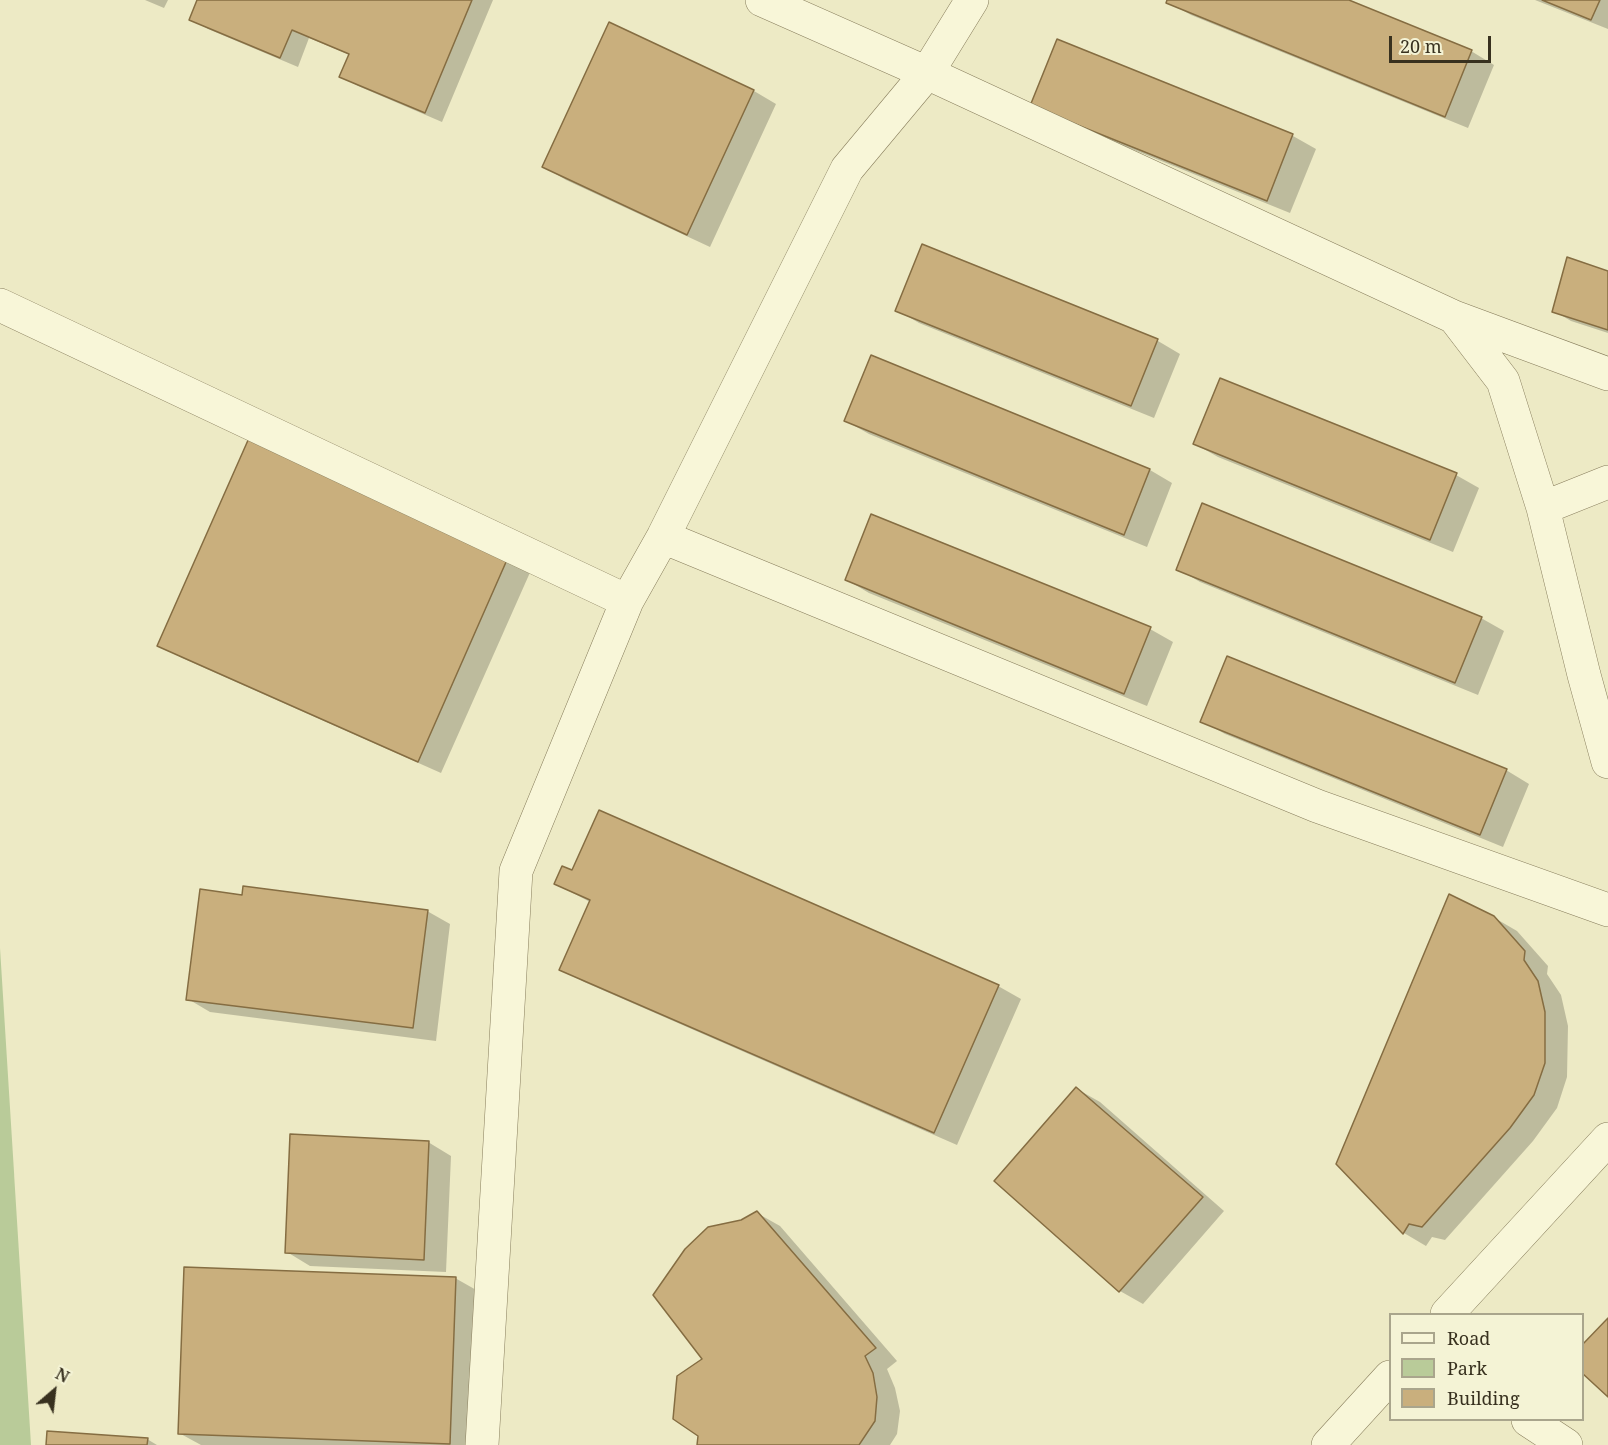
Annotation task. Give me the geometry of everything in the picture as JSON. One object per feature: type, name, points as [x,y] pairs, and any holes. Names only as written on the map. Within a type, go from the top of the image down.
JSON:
[{"type":"street","points":[[762,0],[927,73],[1454,317],[1608,374]]},
{"type":"street","points":[[482,1445],[516,871],[627,601],[663,537],[847,169],[927,73],[972,0]]},
{"type":"street","points":[[0,305],[627,601]]},
{"type":"street","points":[[1454,317],[1503,381],[1543,508],[1608,762]]},
{"type":"street","points":[[1543,508],[1608,482]]},
{"type":"street","points":[[663,537],[1317,806],[1608,910]]},
{"type":"street","points":[[1448,1313],[1608,1139]]},
{"type":"street","points":[[1328,1445],[1389,1378]]},
{"type":"street","points":[[1531,1421],[1566,1445]]},
{"type":"green space","points":[[0,948],[31,1445],[0,1445]]},
{"type":"building","points":[[197,0],[472,0],[425,113],[339,77],[349,54],[292,30],[280,58],[189,20]]},
{"type":"building","points":[[1167,0],[1349,0],[1472,50],[1445,117],[1166,3]]},
{"type":"building","points":[[1542,0],[1600,0],[1591,20]]},
{"type":"building","points":[[609,22],[754,90],[687,235],[542,167]]},
{"type":"building","points":[[1057,39],[1293,134],[1267,201],[1030,106]]},
{"type":"building","points":[[922,244],[1158,339],[1131,406],[895,311]]},
{"type":"building","points":[[1567,257],[1608,271],[1608,330],[1552,312]]},
{"type":"building","points":[[871,355],[1150,469],[1124,535],[844,421]]},
{"type":"building","points":[[1220,378],[1457,473],[1430,540],[1193,444]]},
{"type":"building","points":[[249,438],[510,553],[418,762],[157,646]]},
{"type":"building","points":[[1202,503],[1482,617],[1455,683],[1176,570]]},
{"type":"building","points":[[871,514],[1151,627],[1124,694],[845,580]]},
{"type":"building","points":[[1227,656],[1507,769],[1480,835],[1200,722]]},
{"type":"building","points":[[599,810],[999,985],[934,1133],[559,970],[590,900],[554,884],[562,866],[572,870]]},
{"type":"building","points":[[243,886],[428,910],[413,1028],[186,1000],[200,889],[242,895]]},
{"type":"building","points":[[1449,894],[1494,916],[1525,951],[1524,960],[1538,981],[1545,1012],[1545,1063],[1534,1095],[1510,1128],[1422,1227],[1409,1224],[1403,1234],[1336,1164]]},
{"type":"building","points":[[1076,1087],[1203,1197],[1119,1292],[994,1181]]},
{"type":"building","points":[[290,1134],[429,1141],[424,1260],[285,1253]]},
{"type":"building","points":[[757,1211],[876,1348],[865,1356],[873,1373],[877,1397],[875,1421],[859,1445],[697,1445],[698,1436],[673,1419],[677,1376],[702,1359],[653,1295],[685,1249],[708,1227],[741,1220]]},
{"type":"building","points":[[184,1267],[456,1277],[450,1444],[178,1434]]},
{"type":"building","points":[[1608,1318],[1608,1397],[1584,1375],[1584,1343]]},
{"type":"building","points":[[47,1431],[148,1438],[147,1445],[46,1445]]}]
